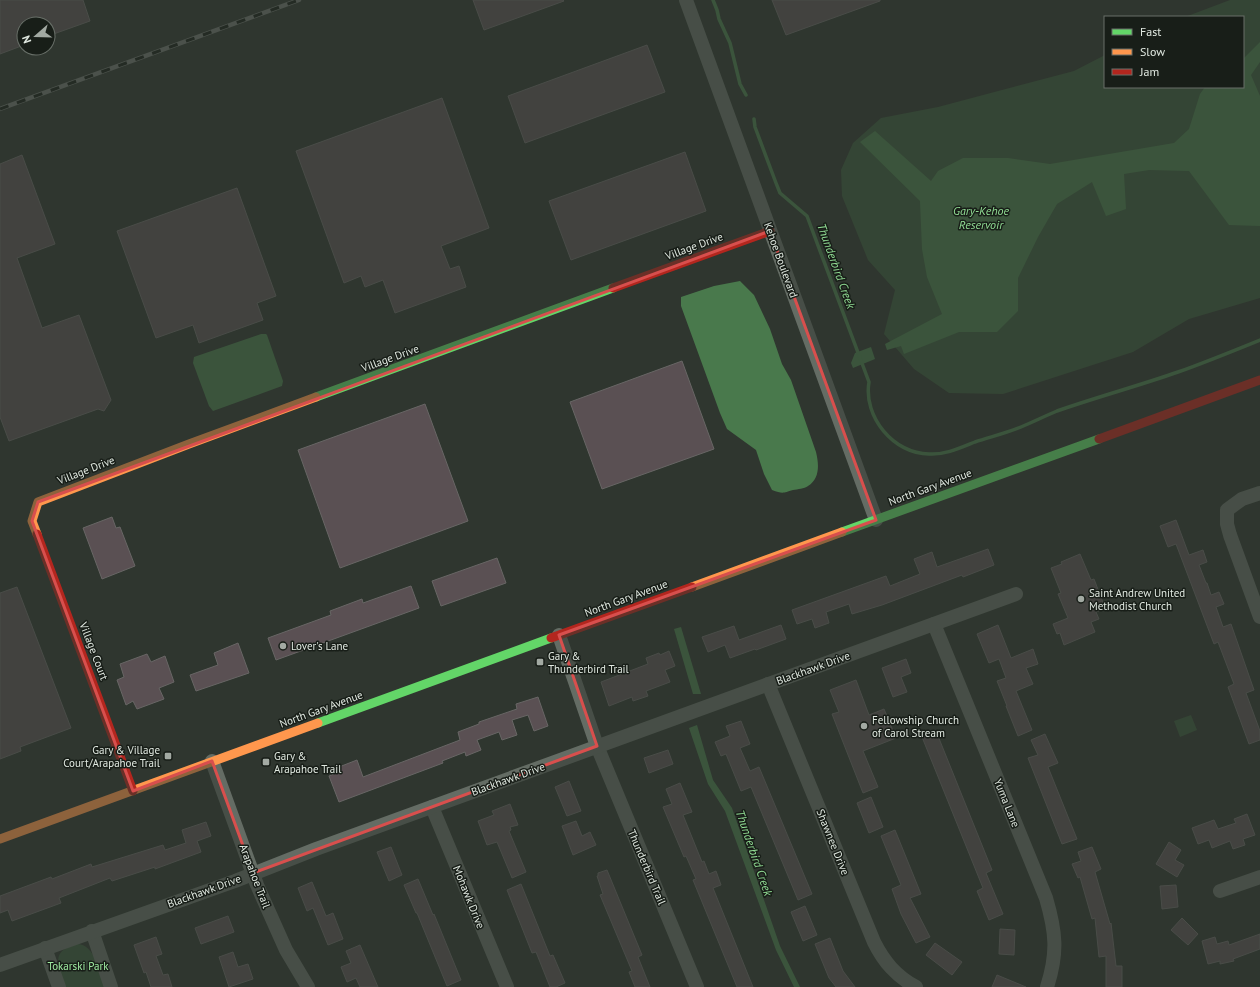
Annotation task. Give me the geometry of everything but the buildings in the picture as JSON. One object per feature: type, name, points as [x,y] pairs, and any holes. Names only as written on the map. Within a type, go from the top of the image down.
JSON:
[{"type":"street","name":"Kehoe Boulevard","points":[[686,0],[876,520]]},
{"type":"street","name":"Village Drive","points":[[32,521],[38,502],[197,441],[770,231]]},
{"type":"street","name":"North Gary Avenue","points":[[0,839],[1260,380]]},
{"type":"street","points":[[1260,493],[1236,502],[1227,510],[1227,524],[1260,617]]},
{"type":"street","name":"Village Court","points":[[32,521],[132,791]]},
{"type":"street","name":"Blackhawk Drive","points":[[0,965],[1016,594]]},
{"type":"street","name":"Yuma Lane","points":[[934,624],[1048,905],[1052,919],[1055,945],[1052,970],[1047,987]]},
{"type":"street","name":"Thunderbird Trail","points":[[559,635],[597,746],[697,987]]},
{"type":"street","name":"Shawnee Drive","points":[[768,684],[874,942],[881,956],[892,970],[916,987]]},
{"type":"street","name":"Arapahoe Trail","points":[[212,761],[253,873],[286,950],[308,987]]},
{"type":"street","name":"Mohawk Drive","points":[[432,807],[507,987]]},
{"type":"street","points":[[1220,891],[1260,877]]},
{"type":"street","points":[[92,931],[112,987]]},
{"type":"street","points":[[45,948],[59,987]]},
{"type":"highlighted area","points":[[770,231],[876,520],[559,635],[597,746],[253,873],[212,761],[133,791],[32,521],[38,502]]},
{"type":"green space","points":[[1230,0],[1260,0],[1260,298],[1189,319],[1133,352],[1003,394],[949,393],[914,369],[884,334],[895,290],[868,260],[842,196],[841,170],[853,143],[881,118],[938,107],[1074,71],[1104,56],[1104,88],[1244,88],[1244,16],[1188,16]]},
{"type":"green space","points":[[1191,715],[1197,730],[1180,737],[1174,721]]},
{"type":"green space","name":"Tokarski Park","points":[[77,944],[83,945],[88,949],[96,960],[105,987],[66,987],[60,972],[58,962],[59,957],[61,952],[65,949]]},
{"type":"water","name":"Gary-Kehoe Reservoir","points":[[1260,42],[1260,62],[1251,75],[1260,96],[1260,226],[1229,225],[1189,171],[1149,170],[1124,174],[1126,209],[1106,216],[1092,182],[1057,204],[1038,237],[1018,278],[1018,311],[997,332],[959,332],[904,354],[901,346],[887,350],[885,344],[942,314],[927,277],[922,249],[920,201],[860,142],[875,131],[931,181],[938,171],[963,158],[1008,158],[1050,164],[1174,143],[1189,129],[1200,94],[1204,88],[1244,88],[1244,58]]},
{"type":"water","points":[[740,281],[754,295],[770,329],[782,364],[791,380],[816,452],[818,461],[817,475],[812,483],[805,488],[783,493],[772,490],[764,474],[756,450],[727,429],[681,306],[681,297],[714,286]]},
{"type":"water","points":[[261,334],[267,335],[283,381],[282,386],[213,411],[209,406],[193,363],[194,357]]},
{"type":"water","points":[[871,347],[875,359],[853,368],[851,363],[855,353]]},
{"type":"water","points":[[681,627],[701,694],[693,694],[674,629]]},
{"type":"water","points":[[697,725],[713,780],[732,808],[780,946],[800,987],[794,987],[776,950],[725,811],[708,784],[689,728]]},
{"type":"waterway","name":"Thunderbird Creek","points":[[713,0],[719,19],[730,43],[740,84],[746,95]]},
{"type":"waterway","points":[[754,119],[755,127],[780,193],[807,216],[869,382],[868,395],[876,420],[884,431],[904,448],[929,454],[952,451],[1016,429],[1057,411],[1178,372],[1260,340]]},
{"type":"railway","points":[[0,109],[299,0]]},
{"type":"traffic: fast","points":[[316,397],[613,288]]},
{"type":"traffic: fast","points":[[842,532],[1099,439]]},
{"type":"traffic: fast","points":[[318,723],[551,638]]},
{"type":"traffic: slow","points":[[37,534],[32,521],[38,502],[316,397]]},
{"type":"traffic: slow","points":[[692,587],[842,532]]},
{"type":"traffic: slow","points":[[0,839],[318,723]]},
{"type":"traffic: jam","points":[[613,288],[770,231]]},
{"type":"traffic: jam","points":[[1099,439],[1260,380]]},
{"type":"traffic: jam","points":[[37,534],[133,791]]},
{"type":"traffic: jam","points":[[551,638],[692,587]]},
{"type":"place","name":"Saint Andrew United Methodist Church","points":[[1081,599]]},
{"type":"place","name":"Lover's Lane","points":[[283,646]]},
{"type":"place","name":"Gary & Thunderbird Trail","points":[[540,662]]},
{"type":"place","name":"Fellowship Church of Carol Stream","points":[[864,726]]},
{"type":"place","name":"Gary & Village Court/Arapahoe Trail","points":[[168,756]]},
{"type":"place","name":"Gary & Arapahoe Trail","points":[[266,762]]}]
